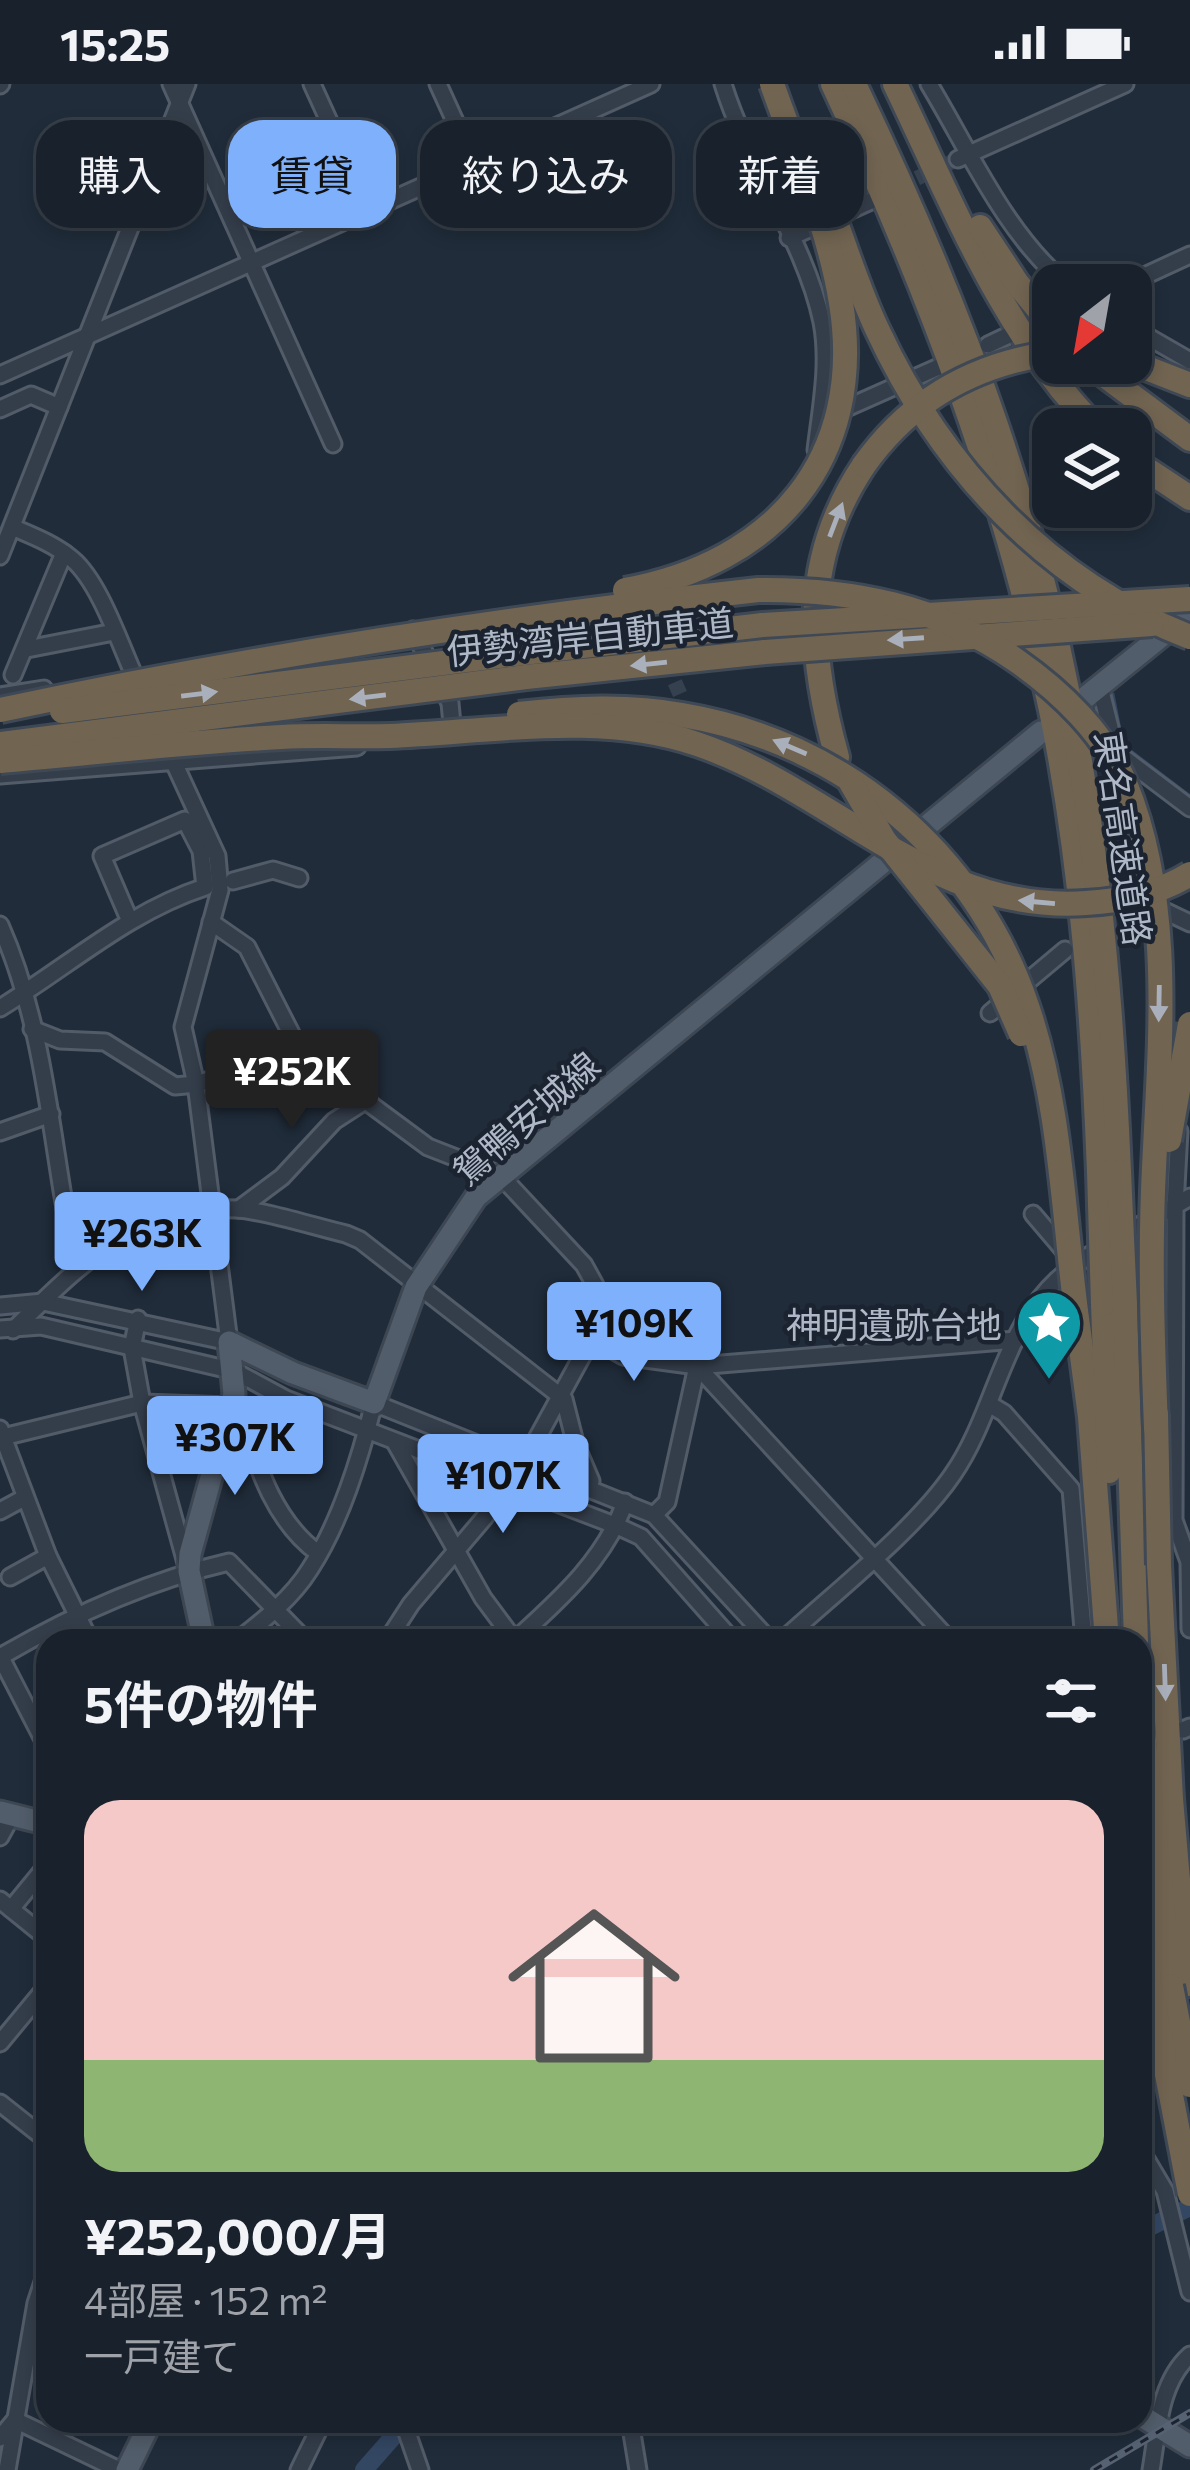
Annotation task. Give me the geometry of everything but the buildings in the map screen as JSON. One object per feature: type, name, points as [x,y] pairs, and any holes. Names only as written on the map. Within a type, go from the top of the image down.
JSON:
[{"type":"highway","points":[[388,639],[691,574],[765,531],[802,490],[832,435],[842,402],[844,334],[841,300],[822,228],[772,84]]},
{"type":"highway","points":[[782,84],[877,328],[927,422],[991,503],[1069,572],[1126,608],[1190,637]]},
{"type":"highway","name":"東名高速道路","points":[[832,84],[890,205],[945,344],[996,498],[1032,631],[1074,851],[1109,1172]]},
{"type":"highway","name":"東名高速道路","points":[[854,84],[908,198],[995,424],[1050,609],[1089,812],[1102,916],[1114,1304],[1135,1629]]},
{"type":"highway","points":[[897,84],[992,249],[1032,300]]},
{"type":"highway","points":[[897,84],[1011,319],[1078,408]]},
{"type":"highway","points":[[1032,358],[986,368],[948,385],[902,421],[864,465],[833,527],[813,610],[820,693],[837,757],[884,840],[1000,986],[1037,1084],[1058,1169]]},
{"type":"highway","points":[[1152,370],[1190,385]]},
{"type":"highway","points":[[1116,384],[1190,439]]},
{"type":"highway","points":[[1152,473],[1190,498]]},
{"type":"highway","points":[[0,714],[119,685],[388,639],[758,590],[850,594],[950,622],[995,645],[1069,706],[1105,747],[1124,781],[1139,824],[1154,904],[1160,984],[1150,1266],[1171,1798],[1172,1994],[1190,2085]]},
{"type":"highway","name":"伊勢湾岸自動車道","points":[[0,744],[763,625],[1190,599]]},
{"type":"highway","name":"伊勢湾岸自動車道","points":[[0,714],[525,665],[1190,622]]},
{"type":"highway","points":[[0,761],[560,710],[633,709],[728,725],[805,753],[906,820],[934,847],[989,921],[1015,973],[1039,1046],[1090,1417],[1110,1629]]},
{"type":"highway","points":[[283,737],[564,727],[640,731],[731,757],[917,866],[997,896],[1042,903],[1109,902],[1159,890],[1190,874]]},
{"type":"highway","points":[[1156,1428],[1170,1126],[1190,1024]]},
{"type":"highway","name":"東名高速道路","points":[[1111,1629],[1114,1304]]},
{"type":"highway","points":[[1152,1813],[1190,2194]]},
{"type":"highway","points":[[1152,1950],[1172,1994]]},
{"type":"main road","points":[[1093,692],[1190,613]]},
{"type":"main road","name":"鴛鴨安城線","points":[[374,1406],[416,1287],[476,1198],[1041,732]]},
{"type":"main road","points":[[201,1629],[189,1571],[232,1371],[293,1373],[374,1406]]},
{"type":"main road","points":[[6,1813],[36,1821]]},
{"type":"main road","points":[[1152,2423],[1190,2446]]},
{"type":"main road","points":[[123,2470],[144,2433]]},
{"type":"street","points":[[171,84],[333,444]]},
{"type":"street","points":[[0,556],[187,84]]},
{"type":"street","points":[[312,84],[328,120]]},
{"type":"street","points":[[438,84],[454,120]]},
{"type":"street","points":[[570,120],[650,84]]},
{"type":"street","points":[[0,696],[634,593],[719,566],[764,539],[789,516],[810,482],[826,359],[822,322],[723,84]]},
{"type":"street","points":[[928,84],[964,156],[1046,264]]},
{"type":"street","points":[[964,156],[1125,84]]},
{"type":"street","points":[[789,238],[871,200]]},
{"type":"street","points":[[0,375],[328,228]]},
{"type":"street","points":[[1152,273],[1190,255]]},
{"type":"street","points":[[988,345],[1009,335]]},
{"type":"street","points":[[1152,339],[1190,361]]},
{"type":"street","points":[[819,421],[941,366]]},
{"type":"street","points":[[0,409],[31,395],[59,407]]},
{"type":"street","points":[[12,527],[76,562],[86,578],[217,856],[220,890],[183,1027],[196,1084],[232,1371],[248,1445],[287,1523],[318,1553]]},
{"type":"street","points":[[14,675],[64,554]]},
{"type":"street","points":[[634,593],[647,619]]},
{"type":"street","points":[[0,776],[172,759],[453,741],[450,703],[411,627]]},
{"type":"street","points":[[27,649],[114,632]]},
{"type":"street","points":[[1093,692],[1116,752],[1190,808]]},
{"type":"street","points":[[680,694],[714,769]]},
{"type":"street","points":[[0,1008],[129,919],[205,887],[201,850],[185,820],[102,856],[129,919]]},
{"type":"street","points":[[232,881],[273,870],[299,878]]},
{"type":"street","points":[[1133,900],[1190,923]]},
{"type":"street","points":[[211,922],[247,946],[301,1053],[428,1148],[500,1174],[592,1274],[592,1338],[522,1465],[395,1629]]},
{"type":"street","points":[[0,925],[32,1029],[51,1114],[68,1231],[80,1266]]},
{"type":"street","points":[[990,1013],[1065,950]]},
{"type":"street","points":[[32,1029],[60,1040],[105,1042],[175,1086],[301,1053]]},
{"type":"street","points":[[1190,1067],[1179,1134],[1184,1266],[1172,1520],[1189,1562],[1190,1629]]},
{"type":"street","points":[[238,1209],[282,1177],[334,1121],[368,1100]]},
{"type":"street","points":[[0,1132],[51,1114]]},
{"type":"street","points":[[795,1629],[951,1478],[1016,1340],[1056,1281],[1183,1201]]},
{"type":"street","points":[[5,1332],[80,1266],[123,1234],[158,1218],[238,1209],[346,1234],[360,1240],[560,1395],[591,1481],[589,1489]]},
{"type":"street","points":[[1033,1214],[1076,1266]]},
{"type":"street","points":[[0,1306],[39,1305],[138,1319],[286,1399],[617,1526],[640,1538],[722,1629]]},
{"type":"street","points":[[138,1319],[132,1348],[142,1403],[189,1571]]},
{"type":"street","points":[[5,1332],[41,1326],[232,1371]]},
{"type":"street","points":[[592,1338],[622,1356],[697,1366],[1016,1340]]},
{"type":"street","points":[[654,1515],[668,1502],[697,1366]]},
{"type":"street","points":[[697,1366],[939,1629]]},
{"type":"street","points":[[84,1629],[48,1556],[2,1433],[142,1403],[232,1371]]},
{"type":"street","points":[[989,1404],[1004,1413],[1071,1489],[1084,1520],[1084,1629]]},
{"type":"street","points":[[252,1629],[310,1570],[338,1513],[374,1406],[654,1515],[759,1629]]},
{"type":"street","points":[[395,1443],[483,1598],[506,1629]]},
{"type":"street","points":[[0,1511],[24,1498]]},
{"type":"street","points":[[528,1629],[567,1593],[617,1526],[625,1502]]},
{"type":"street","points":[[10,1577],[48,1556]]},
{"type":"street","points":[[48,1629],[76,1613],[189,1571],[229,1562],[295,1629]]},
{"type":"street","points":[[36,1636],[0,1656],[36,1726]]},
{"type":"street","points":[[0,1837],[6,1813]]},
{"type":"street","points":[[36,1876],[6,1905],[36,1929]]},
{"type":"street","points":[[0,2044],[36,2000]]},
{"type":"street","points":[[0,2102],[36,2131]]},
{"type":"street","points":[[1152,2165],[1165,2191],[1190,2292]]},
{"type":"street","points":[[7,2470],[36,2303]]},
{"type":"street","points":[[1152,2415],[1175,2369],[1190,2355]]},
{"type":"street","points":[[0,2438],[15,2420]]},
{"type":"street","points":[[15,2420],[36,2430]]},
{"type":"street","points":[[43,2433],[123,2470]]},
{"type":"street","points":[[299,2470],[317,2433]]},
{"type":"street","points":[[407,2433],[419,2470]]},
{"type":"street","points":[[632,2433],[638,2470]]},
{"type":"street","points":[[1149,2433],[1151,2470]]},
{"type":"waterway","points":[[1113,694],[1123,745],[1190,796]]},
{"type":"waterway","points":[[1152,2226],[1190,2207]]},
{"type":"waterway","points":[[364,2470],[396,2433]]},
{"type":"tunnel","points":[[896,188],[958,159]]},
{"type":"tunnel","points":[[647,619],[680,694]]},
{"type":"railway","points":[[1094,2470],[1190,2413]]},
{"type":"place","name":"神明遺跡台地","points":[[1049,1382]]}]
